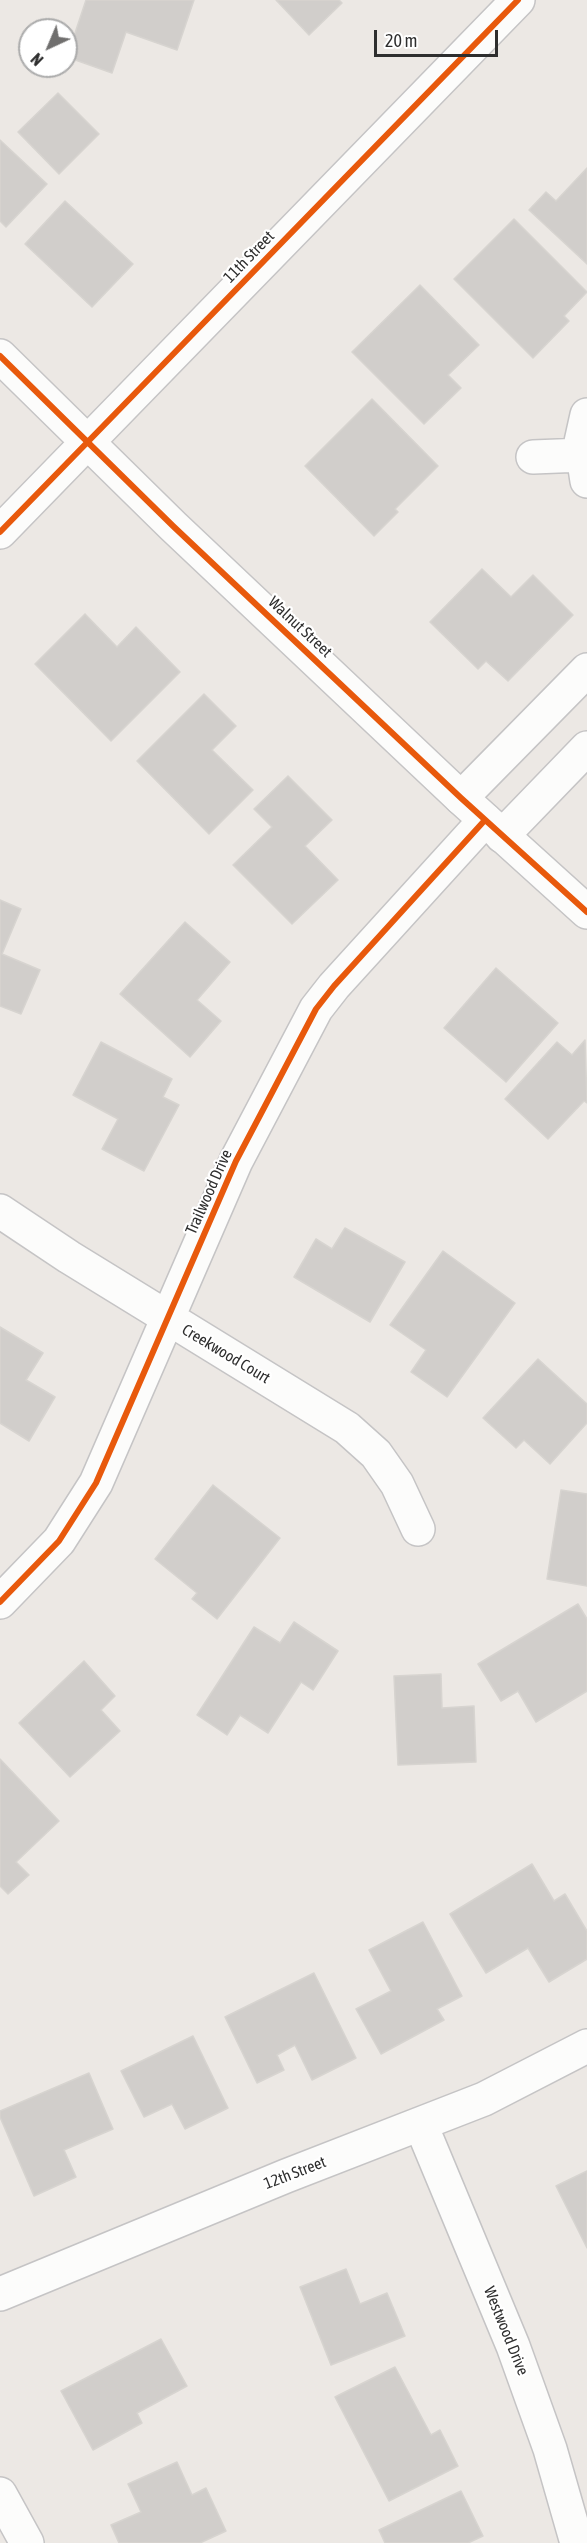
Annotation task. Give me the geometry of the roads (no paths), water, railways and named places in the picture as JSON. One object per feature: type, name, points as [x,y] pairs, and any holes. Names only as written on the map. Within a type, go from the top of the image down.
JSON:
[{"type":"street","name":"11th Street","points":[[0,532],[518,0]]},
{"type":"street","name":"Walnut Street","points":[[0,356],[173,526],[493,828],[587,912]]},
{"type":"street","points":[[533,457],[585,468],[581,442],[587,415]]},
{"type":"street","points":[[461,798],[587,670]]},
{"type":"street","name":"Trailwood Drive","points":[[0,1602],[59,1541],[96,1484],[236,1161],[316,1009],[334,986],[493,828],[587,748]]},
{"type":"street","name":"Creekwood Court","points":[[0,1210],[169,1320],[347,1428],[376,1454],[397,1485],[418,1529]]},
{"type":"street","name":"12th Street","points":[[0,2294],[286,2176],[484,2099],[587,2046]]},
{"type":"street","name":"Westwood Drive","points":[[421,2125],[513,2346],[550,2449],[577,2543]]},
{"type":"street","points":[[0,2494],[27,2543]]}]
